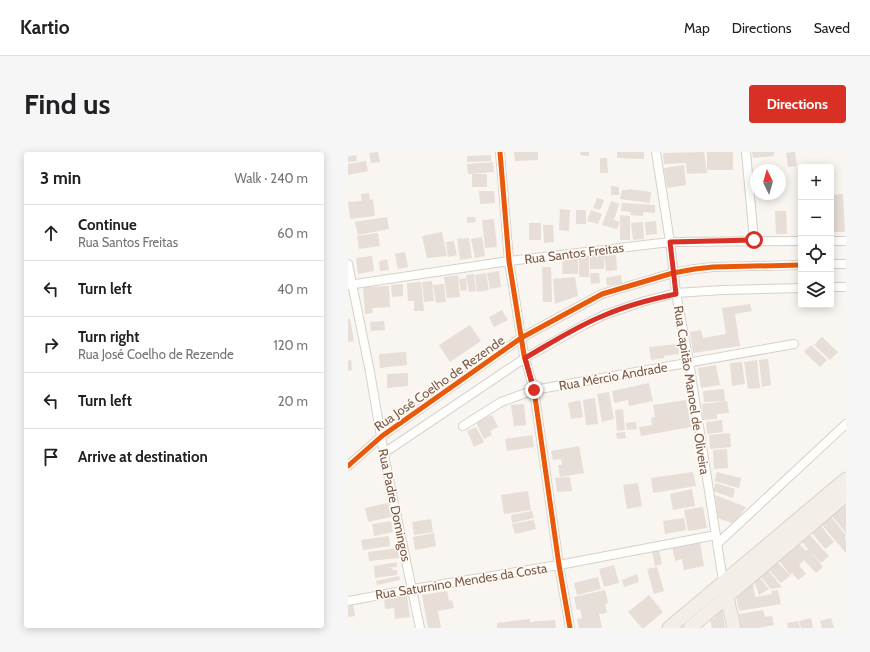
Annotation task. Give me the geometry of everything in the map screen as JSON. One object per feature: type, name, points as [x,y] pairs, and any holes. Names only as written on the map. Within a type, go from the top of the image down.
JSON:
[{"type":"main road","points":[[669,628],[846,479]]},
{"type":"main road","points":[[690,628],[846,495]]},
{"type":"main road","name":"Rua Capitão Manoel de Oliveira","points":[[723,581],[734,628]]},
{"type":"street","points":[[500,152],[509,261],[521,338],[534,390],[559,565],[570,628]]},
{"type":"street","name":"Rua Capitão Manoel de Oliveira","points":[[656,152],[670,242],[676,294],[689,362],[723,581]]},
{"type":"street","points":[[746,152],[754,240]]},
{"type":"street","name":"Rua Santos Freitas","points":[[350,285],[509,261],[670,242],[754,240],[798,241]]},
{"type":"street","points":[[834,241],[846,241]]},
{"type":"street","name":"Rua Padre Domingos","points":[[348,264],[350,285],[370,372],[384,453],[413,588],[420,628]]},
{"type":"street","points":[[834,264],[846,264]]},
{"type":"street","name":"Rua José Coelho de Rezende","points":[[348,466],[382,436],[521,338],[602,294],[673,273],[713,267],[798,265]]},
{"type":"street","points":[[834,288],[846,287]]},
{"type":"street","name":"Rua José Coelho de Rezende","points":[[384,453],[525,358],[604,315],[645,301],[676,294],[722,290],[798,288]]},
{"type":"street","name":"Rua Mércio Andrade","points":[[463,426],[496,404],[534,390],[794,344]]},
{"type":"street","points":[[717,544],[846,424]]},
{"type":"street","name":"Rua Saturnino Mendes da Costa","points":[[348,601],[413,588],[559,565],[716,535]]},
{"type":"building","points":[[378,152],[380,162],[371,163],[369,153]]},
{"type":"building","points":[[514,152],[538,152],[538,160],[515,161]]},
{"type":"building","points":[[581,152],[589,152],[589,156],[580,155]]},
{"type":"building","points":[[617,152],[644,152],[644,159],[617,158]]},
{"type":"building","points":[[704,152],[707,173],[687,174],[686,163],[664,164],[663,153]]},
{"type":"building","points":[[707,152],[733,152],[733,170],[707,170]]},
{"type":"building","points":[[752,152],[774,152],[774,156],[753,158]]},
{"type":"building","points":[[795,152],[797,166],[788,167],[786,153]]},
{"type":"building","points":[[356,155],[357,161],[348,162],[348,156]]},
{"type":"building","points":[[491,155],[491,161],[467,162],[467,156]]},
{"type":"building","points":[[600,158],[607,158],[608,173],[600,173]]},
{"type":"building","points":[[366,161],[368,171],[348,175],[348,164]]},
{"type":"building","points":[[493,162],[494,172],[468,174],[467,164]]},
{"type":"building","points":[[684,165],[686,185],[667,188],[664,168]]},
{"type":"building","points":[[472,174],[487,174],[487,187],[472,187]]},
{"type":"building","points":[[611,186],[619,187],[619,195],[611,195]]},
{"type":"building","points":[[628,189],[651,192],[650,203],[620,199],[622,190]]},
{"type":"building","points":[[479,191],[494,191],[495,203],[480,204]]},
{"type":"building","points":[[369,193],[370,200],[373,199],[375,216],[350,219],[348,202],[362,201],[361,194]]},
{"type":"building","points":[[843,194],[845,232],[834,232],[834,195]]},
{"type":"building","points":[[597,198],[604,200],[600,210],[593,208]]},
{"type":"building","points":[[611,201],[619,204],[614,220],[620,222],[617,229],[602,225]]},
{"type":"building","points":[[622,203],[655,205],[655,213],[643,212],[643,216],[630,215],[631,212],[621,211]]},
{"type":"building","points":[[560,209],[570,210],[569,231],[559,230]]},
{"type":"building","points":[[576,210],[586,210],[586,224],[576,224]]},
{"type":"building","points":[[591,210],[602,214],[598,224],[587,221]]},
{"type":"building","points":[[775,211],[786,211],[787,234],[776,234]]},
{"type":"building","points":[[620,215],[630,216],[630,240],[620,240]]},
{"type":"building","points":[[387,217],[389,229],[358,235],[355,222]]},
{"type":"building","points":[[467,217],[475,217],[476,222],[467,223]]},
{"type":"building","points":[[494,219],[497,247],[485,248],[482,220]]},
{"type":"building","points":[[656,221],[657,234],[646,235],[645,222]]},
{"type":"building","points":[[643,222],[644,239],[633,240],[631,223]]},
{"type":"building","points":[[529,223],[541,223],[541,240],[529,240]]},
{"type":"building","points":[[543,225],[553,225],[554,242],[544,243]]},
{"type":"building","points":[[442,232],[447,256],[427,258],[422,236]]},
{"type":"building","points":[[378,233],[380,246],[359,249],[357,236]]},
{"type":"building","points":[[482,237],[485,256],[475,258],[471,239]]},
{"type":"building","points":[[469,238],[472,258],[460,260],[457,239]]},
{"type":"building","points":[[454,241],[457,255],[448,257],[446,242]]},
{"type":"building","points":[[405,252],[408,267],[398,269],[395,254]]},
{"type":"building","points":[[616,255],[617,270],[606,271],[604,256]]},
{"type":"building","points":[[372,256],[374,271],[358,274],[356,258]]},
{"type":"building","points":[[563,256],[578,256],[578,274],[562,274]]},
{"type":"building","points":[[579,256],[589,256],[589,277],[579,277]]},
{"type":"building","points":[[590,256],[604,256],[604,269],[590,269]]},
{"type":"building","points":[[387,259],[389,270],[380,271],[379,261]]},
{"type":"building","points":[[542,267],[551,267],[552,302],[543,302]]},
{"type":"building","points":[[499,271],[501,287],[490,289],[487,273]]},
{"type":"building","points":[[486,273],[489,290],[477,292],[475,275]]},
{"type":"building","points":[[590,273],[599,273],[600,283],[591,284]]},
{"type":"building","points":[[474,274],[476,291],[469,292],[466,275]]},
{"type":"building","points":[[458,275],[460,297],[447,298],[444,277]]},
{"type":"building","points":[[621,275],[622,283],[607,286],[606,278]]},
{"type":"building","points":[[575,277],[578,296],[555,304],[553,279]]},
{"type":"building","points":[[466,278],[467,290],[461,291],[459,279]]},
{"type":"building","points":[[432,281],[434,301],[424,302],[422,282]]},
{"type":"building","points":[[421,282],[424,311],[414,311],[414,301],[408,301],[407,283]]},
{"type":"building","points":[[403,284],[403,296],[392,297],[391,285]]},
{"type":"building","points":[[444,284],[446,302],[436,303],[433,285]]},
{"type":"building","points":[[389,286],[390,307],[372,308],[373,313],[365,314],[363,287]]},
{"type":"building","points":[[750,304],[752,311],[735,314],[740,346],[693,353],[690,332],[701,330],[703,338],[726,334],[722,308]]},
{"type":"building","points":[[502,310],[508,320],[494,327],[489,317]]},
{"type":"building","points":[[348,319],[350,319],[354,341],[348,342]]},
{"type":"building","points":[[384,321],[385,330],[371,331],[370,322]]},
{"type":"building","points":[[470,325],[481,341],[450,362],[439,345]]},
{"type":"building","points":[[822,337],[838,352],[830,360],[814,345]]},
{"type":"building","points":[[678,344],[679,354],[651,360],[649,347]]},
{"type":"building","points":[[811,345],[827,360],[820,367],[804,352]]},
{"type":"building","points":[[406,352],[407,365],[380,368],[379,354]]},
{"type":"building","points":[[768,359],[771,385],[762,387],[759,360]]},
{"type":"building","points":[[351,360],[352,370],[348,371],[348,361]]},
{"type":"building","points":[[757,360],[760,388],[748,389],[744,362]]},
{"type":"building","points":[[742,362],[745,384],[732,386],[730,363]]},
{"type":"building","points":[[716,365],[720,385],[701,388],[698,368]]},
{"type":"building","points":[[408,373],[408,386],[387,388],[387,374]]},
{"type":"building","points":[[649,383],[653,401],[629,406],[628,400],[614,403],[612,391]]},
{"type":"building","points":[[724,389],[725,401],[704,402],[703,391]]},
{"type":"building","points":[[609,392],[614,419],[602,422],[597,394]]},
{"type":"building","points":[[595,398],[598,424],[586,425],[583,400]]},
{"type":"building","points":[[580,400],[583,417],[571,419],[568,403]]},
{"type":"building","points":[[686,400],[691,427],[641,436],[639,427],[652,425],[651,418],[655,417],[653,405]]},
{"type":"building","points":[[727,401],[729,413],[717,414],[717,419],[703,420],[702,404]]},
{"type":"building","points":[[524,404],[526,425],[514,426],[511,405]]},
{"type":"building","points":[[623,409],[625,430],[617,431],[615,410]]},
{"type":"building","points":[[492,415],[498,427],[490,431],[492,435],[484,439],[476,422]]},
{"type":"building","points":[[722,420],[723,432],[707,434],[706,422]]},
{"type":"building","points":[[636,422],[637,429],[627,430],[626,423]]},
{"type":"building","points":[[476,427],[484,442],[474,447],[467,431]]},
{"type":"building","points":[[625,432],[626,438],[617,439],[616,433]]},
{"type":"building","points":[[730,433],[731,447],[710,449],[709,435]]},
{"type":"building","points":[[532,435],[534,447],[507,451],[505,439]]},
{"type":"building","points":[[579,446],[584,473],[560,477],[558,465],[562,465],[561,459],[553,460],[551,451]]},
{"type":"building","points":[[727,449],[728,468],[714,469],[713,450]]},
{"type":"building","points":[[693,472],[696,486],[653,493],[651,478]]},
{"type":"building","points":[[717,472],[741,478],[739,488],[714,481]]},
{"type":"building","points":[[570,477],[572,491],[557,492],[555,478]]},
{"type":"building","points":[[638,483],[642,506],[627,509],[623,485]]},
{"type":"building","points":[[716,483],[735,489],[733,498],[713,491]]},
{"type":"building","points":[[692,489],[695,506],[673,510],[670,494]]},
{"type":"building","points":[[528,491],[531,510],[504,514],[501,495]]},
{"type":"building","points":[[715,495],[746,507],[734,524],[718,518]]},
{"type":"building","points":[[388,503],[391,517],[368,522],[365,508]]},
{"type":"building","points":[[843,504],[846,507],[846,533],[831,515]]},
{"type":"building","points":[[703,507],[707,528],[688,531],[684,510]]},
{"type":"building","points":[[532,511],[534,518],[512,523],[511,515]]},
{"type":"building","points":[[831,517],[846,535],[846,553],[822,525]]},
{"type":"building","points":[[684,518],[686,530],[665,534],[663,521]]},
{"type":"building","points":[[431,519],[433,532],[414,535],[412,522]]},
{"type":"building","points":[[534,520],[536,529],[515,534],[512,524]]},
{"type":"building","points":[[391,521],[393,532],[374,536],[372,524]]},
{"type":"building","points":[[821,526],[834,542],[825,549],[812,533]]},
{"type":"building","points":[[434,533],[436,546],[415,550],[413,537]]},
{"type":"building","points":[[808,533],[829,556],[821,563],[800,540]]},
{"type":"building","points":[[389,536],[390,546],[363,550],[361,540]]},
{"type":"building","points":[[700,542],[704,566],[684,570],[682,559],[675,561],[672,546]]},
{"type":"building","points":[[799,543],[806,551],[808,549],[823,567],[816,573],[804,560],[799,565],[806,574],[798,580],[792,573],[790,575],[778,559],[788,552],[789,553]]},
{"type":"building","points":[[398,548],[399,558],[369,561],[368,552]]},
{"type":"building","points":[[659,550],[662,564],[655,566],[652,552]]},
{"type":"building","points":[[776,560],[790,576],[781,583],[767,568]]},
{"type":"building","points":[[397,562],[397,567],[386,568],[397,570],[397,575],[375,578],[374,566]]},
{"type":"building","points":[[614,565],[619,583],[604,587],[599,569]]},
{"type":"building","points":[[657,567],[664,591],[654,594],[647,569]]},
{"type":"building","points":[[767,569],[782,587],[771,589],[759,575]]},
{"type":"building","points":[[637,574],[639,582],[624,587],[622,580]]},
{"type":"building","points":[[399,576],[400,580],[377,585],[376,581]]},
{"type":"building","points":[[758,576],[769,589],[759,595],[753,579]]},
{"type":"building","points":[[598,577],[601,589],[577,595],[574,583]]},
{"type":"building","points":[[753,583],[755,597],[772,594],[771,591],[778,590],[781,604],[739,611],[736,596]]},
{"type":"building","points":[[605,590],[608,603],[605,604],[607,613],[599,614],[602,628],[579,628],[577,619],[582,618],[580,609],[577,610],[574,597]]},
{"type":"building","points":[[447,591],[449,601],[452,600],[454,608],[438,611],[441,628],[428,628],[422,595]]},
{"type":"building","points":[[649,595],[663,612],[644,628],[642,628],[628,612]]},
{"type":"building","points":[[407,596],[410,617],[395,619],[394,608],[385,609],[384,598]]},
{"type":"building","points":[[353,604],[355,616],[348,617],[348,605]]},
{"type":"building","points":[[763,610],[765,617],[772,616],[774,625],[758,628],[739,628],[738,622],[748,620],[740,621],[739,614]]},
{"type":"building","points":[[722,611],[725,628],[712,628],[710,619],[715,619],[714,612]]},
{"type":"building","points":[[811,618],[813,628],[801,628],[799,621]]},
{"type":"building","points":[[831,618],[834,628],[822,628],[820,621]]},
{"type":"building","points":[[530,619],[530,622],[555,620],[556,628],[497,628],[497,623]]},
{"type":"building","points":[[798,621],[800,628],[788,628],[787,623]]},
{"type":"cycle path","points":[[500,152],[509,261],[524,355],[534,390],[559,565],[570,628]]},
{"type":"cycle path","points":[[348,466],[382,436],[521,338],[602,294],[673,273],[695,269],[713,267],[798,265]]},
{"type":"route","points":[[534,390],[525,358],[604,315],[631,305],[676,294],[670,242],[754,240]]}]
